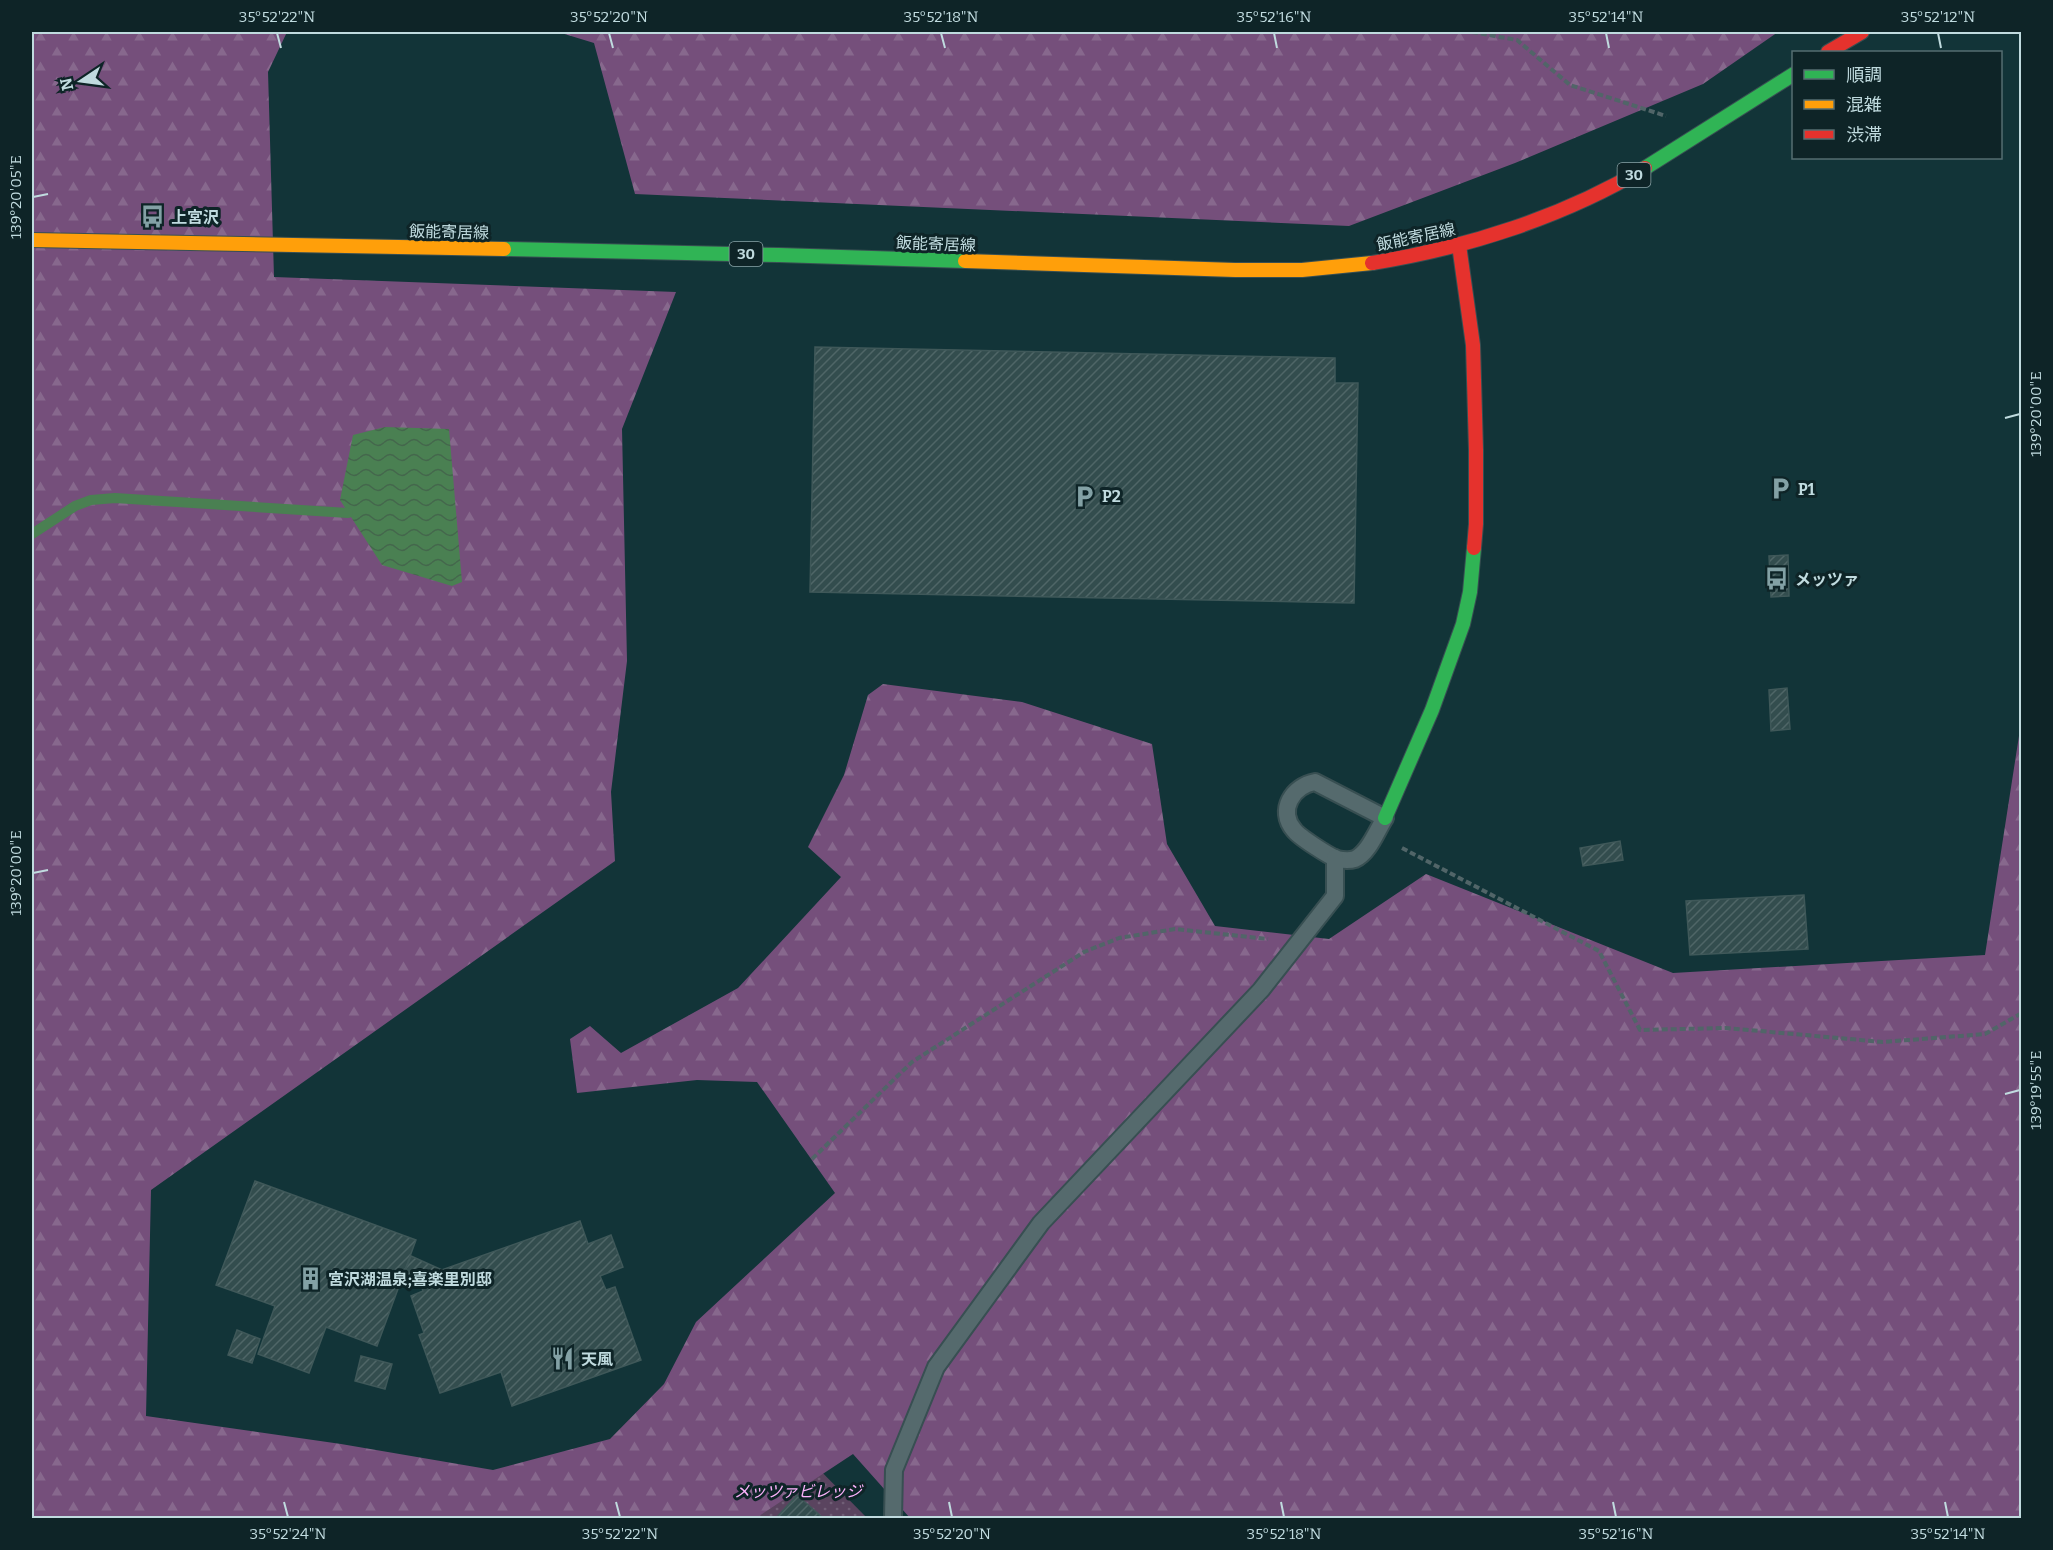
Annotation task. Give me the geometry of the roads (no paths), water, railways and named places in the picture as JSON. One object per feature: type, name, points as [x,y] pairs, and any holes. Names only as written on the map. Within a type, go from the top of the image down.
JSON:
[{"type":"main road","points":[[1830,51],[1862,32]]},
{"type":"main road","name":"飯能寄居線","points":[[32,240],[779,255],[1274,271],[1336,267],[1392,260],[1459,245],[1527,222],[1576,202],[1630,177],[1792,75]]},
{"type":"main road","points":[[1385,818],[1432,710],[1463,624],[1470,592],[1476,524],[1476,438],[1473,345],[1459,245]]},
{"type":"lane","points":[[1315,782],[1385,818],[1364,852],[1357,858],[1347,860],[1335,858],[1294,831],[1288,818],[1287,806],[1303,784],[1315,782]]},
{"type":"lane","points":[[892,1518],[894,1470],[936,1366],[1041,1223],[1261,990],[1335,896],[1335,858]]},
{"type":"water","points":[[385,427],[449,429],[462,582],[452,586],[382,565],[340,500],[353,435]]},
{"type":"waterway","points":[[32,534],[75,506],[91,500],[115,498],[348,513]]},
{"type":"place","name":"上宮沢","points":[[153,217]]},
{"type":"place","name":"P1","points":[[1780,489]]},
{"type":"place","name":"P2","points":[[1084,496]]},
{"type":"place","name":"メッツァ","points":[[1777,579]]},
{"type":"place","name":"宮沢湖温泉;喜楽里別邸","points":[[310,1279]]},
{"type":"place","name":"天風","points":[[563,1359]]},
{"type":"park label","name":"メッツァビレッジ","points":[[798,1491]]}]
